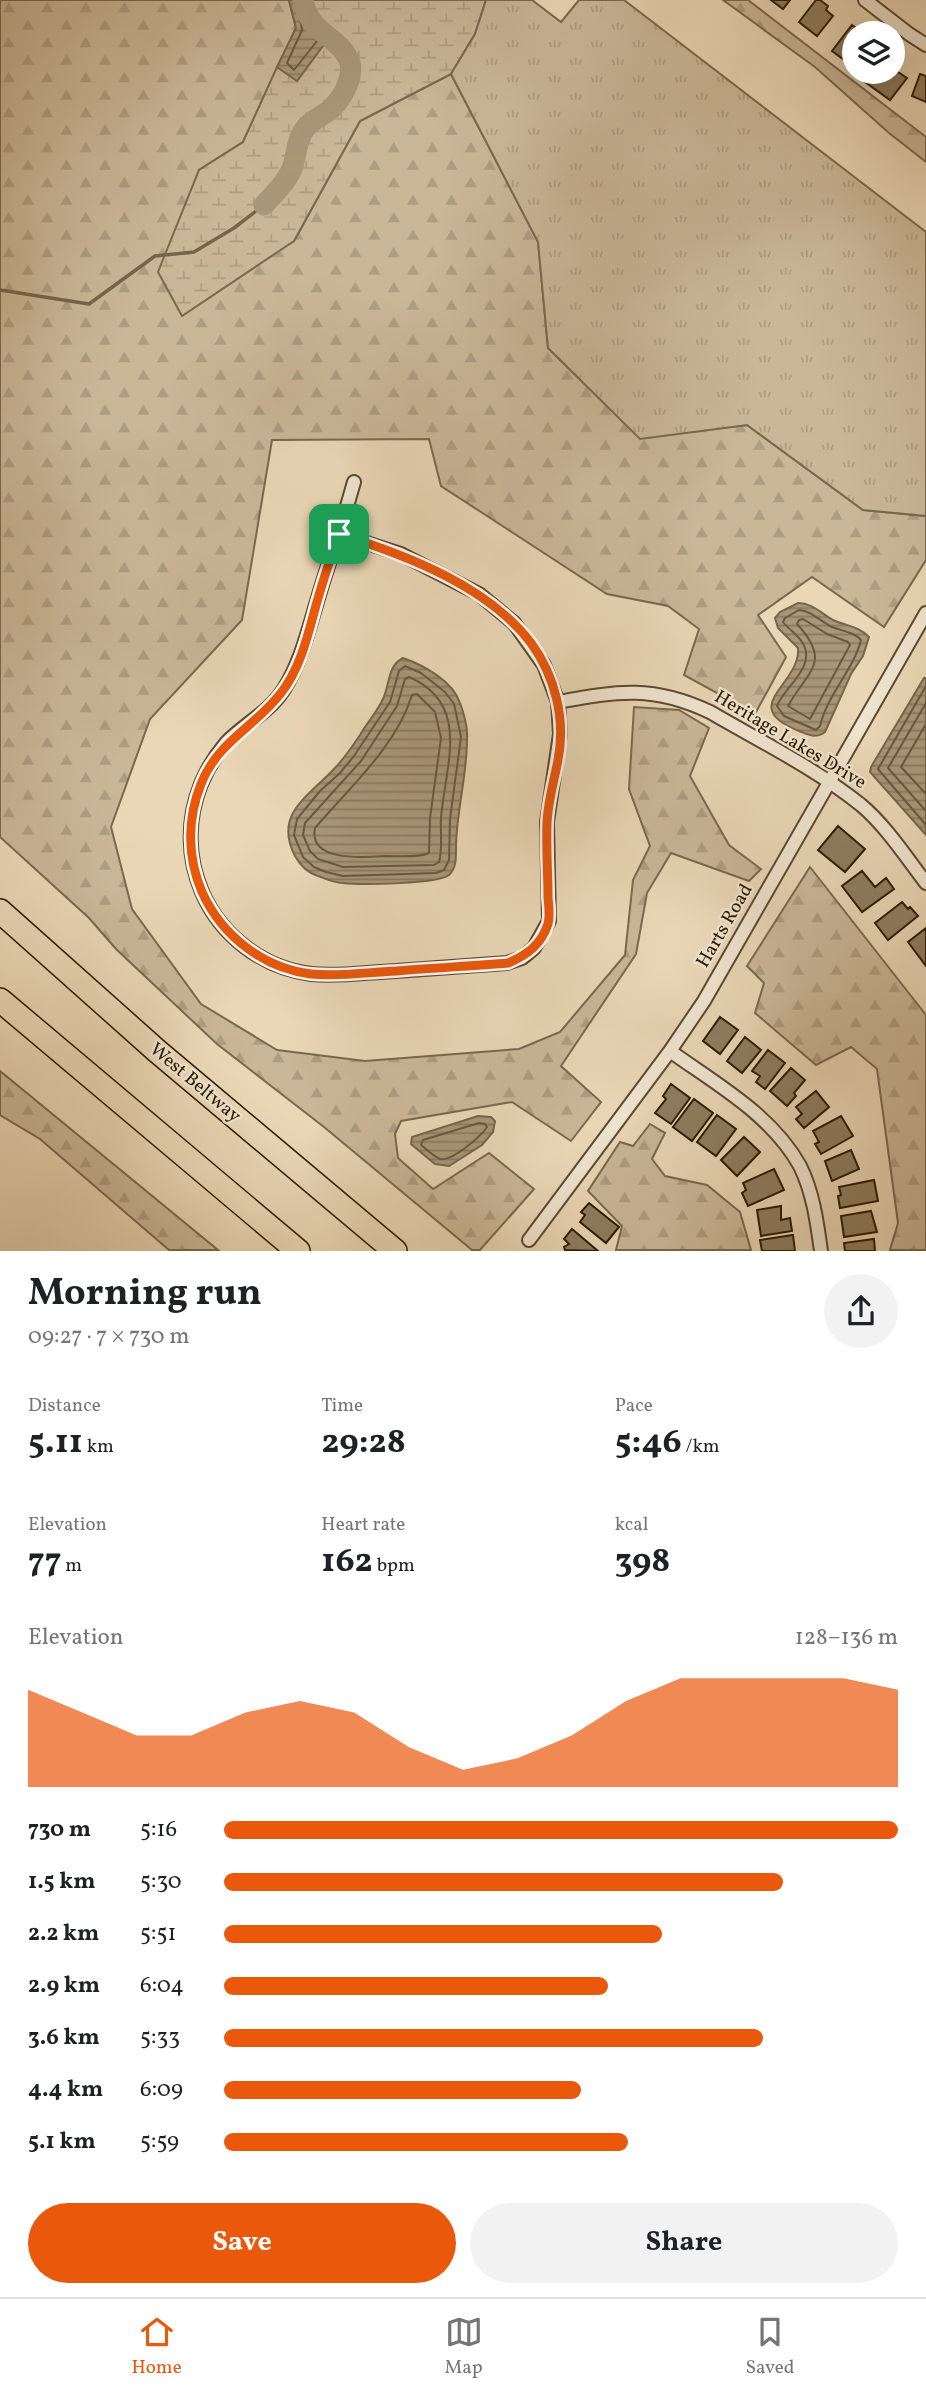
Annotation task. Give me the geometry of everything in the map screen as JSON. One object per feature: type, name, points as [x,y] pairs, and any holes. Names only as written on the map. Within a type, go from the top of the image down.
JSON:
[{"type":"highway","points":[[0,897],[157,1051]]},
{"type":"highway","name":"West Beltway","points":[[0,911],[157,1051],[395,1251]]},
{"type":"highway","points":[[0,1000],[298,1251]]},
{"type":"street","points":[[865,0],[926,45]]},
{"type":"street","points":[[339,534],[401,554],[479,594],[514,623],[544,665],[558,702],[560,734],[559,758],[547,822],[549,921],[534,948],[522,958],[508,963],[329,975],[287,969],[241,944],[222,926],[208,906],[198,882],[191,857],[190,830],[193,807],[201,782],[227,742],[268,708],[282,691],[303,650],[354,482]]},
{"type":"street","name":"Harts Road","points":[[529,1240],[704,1002],[926,613]]},
{"type":"street","name":"Heritage Lakes Drive","points":[[558,702],[635,691],[690,702],[829,783],[862,806],[926,883]]},
{"type":"street","points":[[670,1051],[752,1111],[789,1149],[809,1189],[821,1251]]},
{"type":"green space","points":[[0,0],[289,0],[296,28],[243,142],[199,170],[294,241],[360,121],[451,74],[538,242],[548,348],[640,438],[747,425],[863,510],[926,516],[926,560],[884,627],[812,577],[758,615],[786,657],[755,714],[684,675],[699,629],[668,606],[607,594],[441,486],[429,439],[272,440],[242,620],[150,719],[111,827],[132,909],[201,1004],[277,1050],[365,1061],[519,1049],[560,1032],[625,955],[633,880],[650,846],[629,789],[634,707],[679,710],[709,728],[690,776],[729,845],[761,869],[749,881],[671,853],[647,893],[636,954],[561,1066],[601,1102],[571,1141],[512,1102],[401,1121],[395,1134],[398,1158],[433,1189],[489,1153],[534,1189],[480,1250],[472,1250],[324,1127],[217,1044],[116,949],[89,918],[0,837]]},
{"type":"green space","points":[[309,0],[486,0],[475,34],[451,74],[360,121],[294,241],[182,316],[158,272],[199,170],[243,142],[277,67],[297,80],[319,21]]},
{"type":"green space","points":[[486,0],[532,0],[561,22],[579,0],[624,0],[926,232],[926,516],[863,510],[747,425],[640,439],[548,348],[538,242],[451,74],[475,34]]},
{"type":"green space","points":[[723,0],[748,0],[842,72],[842,84],[857,84],[926,137],[926,162],[889,133],[815,67]]},
{"type":"green space","points":[[810,867],[926,1015],[926,1250],[890,1250],[898,1223],[877,1069],[851,1047],[816,1065],[755,1013],[764,983],[747,966]]},
{"type":"green space","points":[[0,1071],[218,1250],[169,1250],[40,1139],[0,1115]]},
{"type":"green space","points":[[650,1124],[665,1133],[652,1159],[665,1176],[707,1185],[740,1212],[751,1250],[616,1250],[622,1226],[588,1191],[620,1142],[633,1146]]},
{"type":"water","points":[[289,0],[309,0],[319,21],[331,35],[297,81],[277,67],[296,28]]},
{"type":"water","points":[[798,603],[857,628],[869,637],[863,656],[851,674],[825,732],[815,736],[781,722],[773,713],[772,704],[791,673],[798,648],[778,628],[775,618],[780,612]]},
{"type":"water","points":[[403,658],[444,681],[456,695],[464,716],[467,752],[455,865],[449,875],[430,880],[366,884],[330,881],[311,873],[295,856],[289,841],[291,817],[305,797],[338,765],[351,748],[381,704],[394,666]]},
{"type":"water","points":[[926,678],[926,835],[870,772]]},
{"type":"water","points":[[478,1116],[491,1117],[495,1121],[493,1132],[482,1145],[449,1166],[435,1164],[411,1144],[412,1137]]},
{"type":"building","points":[[771,0],[790,0],[783,9]]},
{"type":"building","points":[[816,0],[828,6],[826,10],[833,16],[817,36],[799,22]]},
{"type":"building","points":[[842,38],[842,58],[832,51]]},
{"type":"building","points":[[920,74],[926,76],[926,102],[912,96]]},
{"type":"building","points":[[868,84],[902,84],[890,100]]},
{"type":"building","points":[[838,826],[865,849],[845,872],[818,850]]},
{"type":"building","points":[[862,871],[875,887],[886,878],[894,889],[862,912],[842,886]]},
{"type":"building","points":[[902,902],[918,916],[888,940],[875,923]]},
{"type":"building","points":[[926,928],[926,966],[908,942]]},
{"type":"building","points":[[720,1017],[738,1030],[720,1054],[703,1041]]},
{"type":"building","points":[[745,1037],[761,1050],[742,1073],[727,1061]]},
{"type":"building","points":[[768,1050],[785,1063],[765,1089],[756,1082],[760,1076],[752,1071]]},
{"type":"building","points":[[791,1068],[805,1080],[787,1106],[770,1091]]},
{"type":"building","points":[[671,1084],[690,1098],[671,1124],[655,1113],[666,1099],[663,1096]]},
{"type":"building","points":[[816,1091],[829,1107],[804,1128],[796,1119],[802,1114],[796,1107]]},
{"type":"building","points":[[694,1099],[713,1113],[692,1141],[673,1127]]},
{"type":"building","points":[[717,1115],[736,1129],[716,1156],[697,1142]]},
{"type":"building","points":[[841,1116],[853,1136],[821,1154],[815,1144],[819,1142],[813,1131]]},
{"type":"building","points":[[744,1137],[760,1152],[737,1176],[721,1160]]},
{"type":"building","points":[[851,1150],[859,1169],[832,1181],[825,1161]]},
{"type":"building","points":[[774,1169],[784,1190],[748,1206],[742,1193],[746,1190],[743,1183]]},
{"type":"building","points":[[874,1180],[878,1201],[840,1208],[839,1187]]},
{"type":"building","points":[[589,1203],[619,1227],[606,1243],[580,1222],[585,1215],[581,1212]]},
{"type":"building","points":[[781,1206],[781,1220],[790,1218],[792,1231],[761,1236],[757,1210]]},
{"type":"building","points":[[871,1211],[877,1232],[844,1237],[841,1216]]},
{"type":"building","points":[[572,1229],[598,1251],[565,1250],[564,1247],[569,1244],[564,1239]]},
{"type":"building","points":[[793,1235],[795,1251],[762,1251],[760,1240]]},
{"type":"building","points":[[874,1239],[875,1251],[845,1251],[844,1243]]},
{"type":"waterway","points":[[264,205],[288,176],[304,130],[337,102],[350,77],[348,58],[311,20],[303,0]]},
{"type":"waterway","points":[[0,290],[89,304],[155,256],[194,252],[234,228],[264,205]]},
{"type":"route","points":[[339,534],[401,554],[479,594],[514,623],[544,665],[558,702],[560,734],[559,758],[547,822],[549,921],[543,936],[522,958],[508,963],[310,974],[287,969],[241,944],[222,926],[208,906],[191,857],[193,807],[201,782],[227,742],[268,708],[295,670],[339,534]]}]
